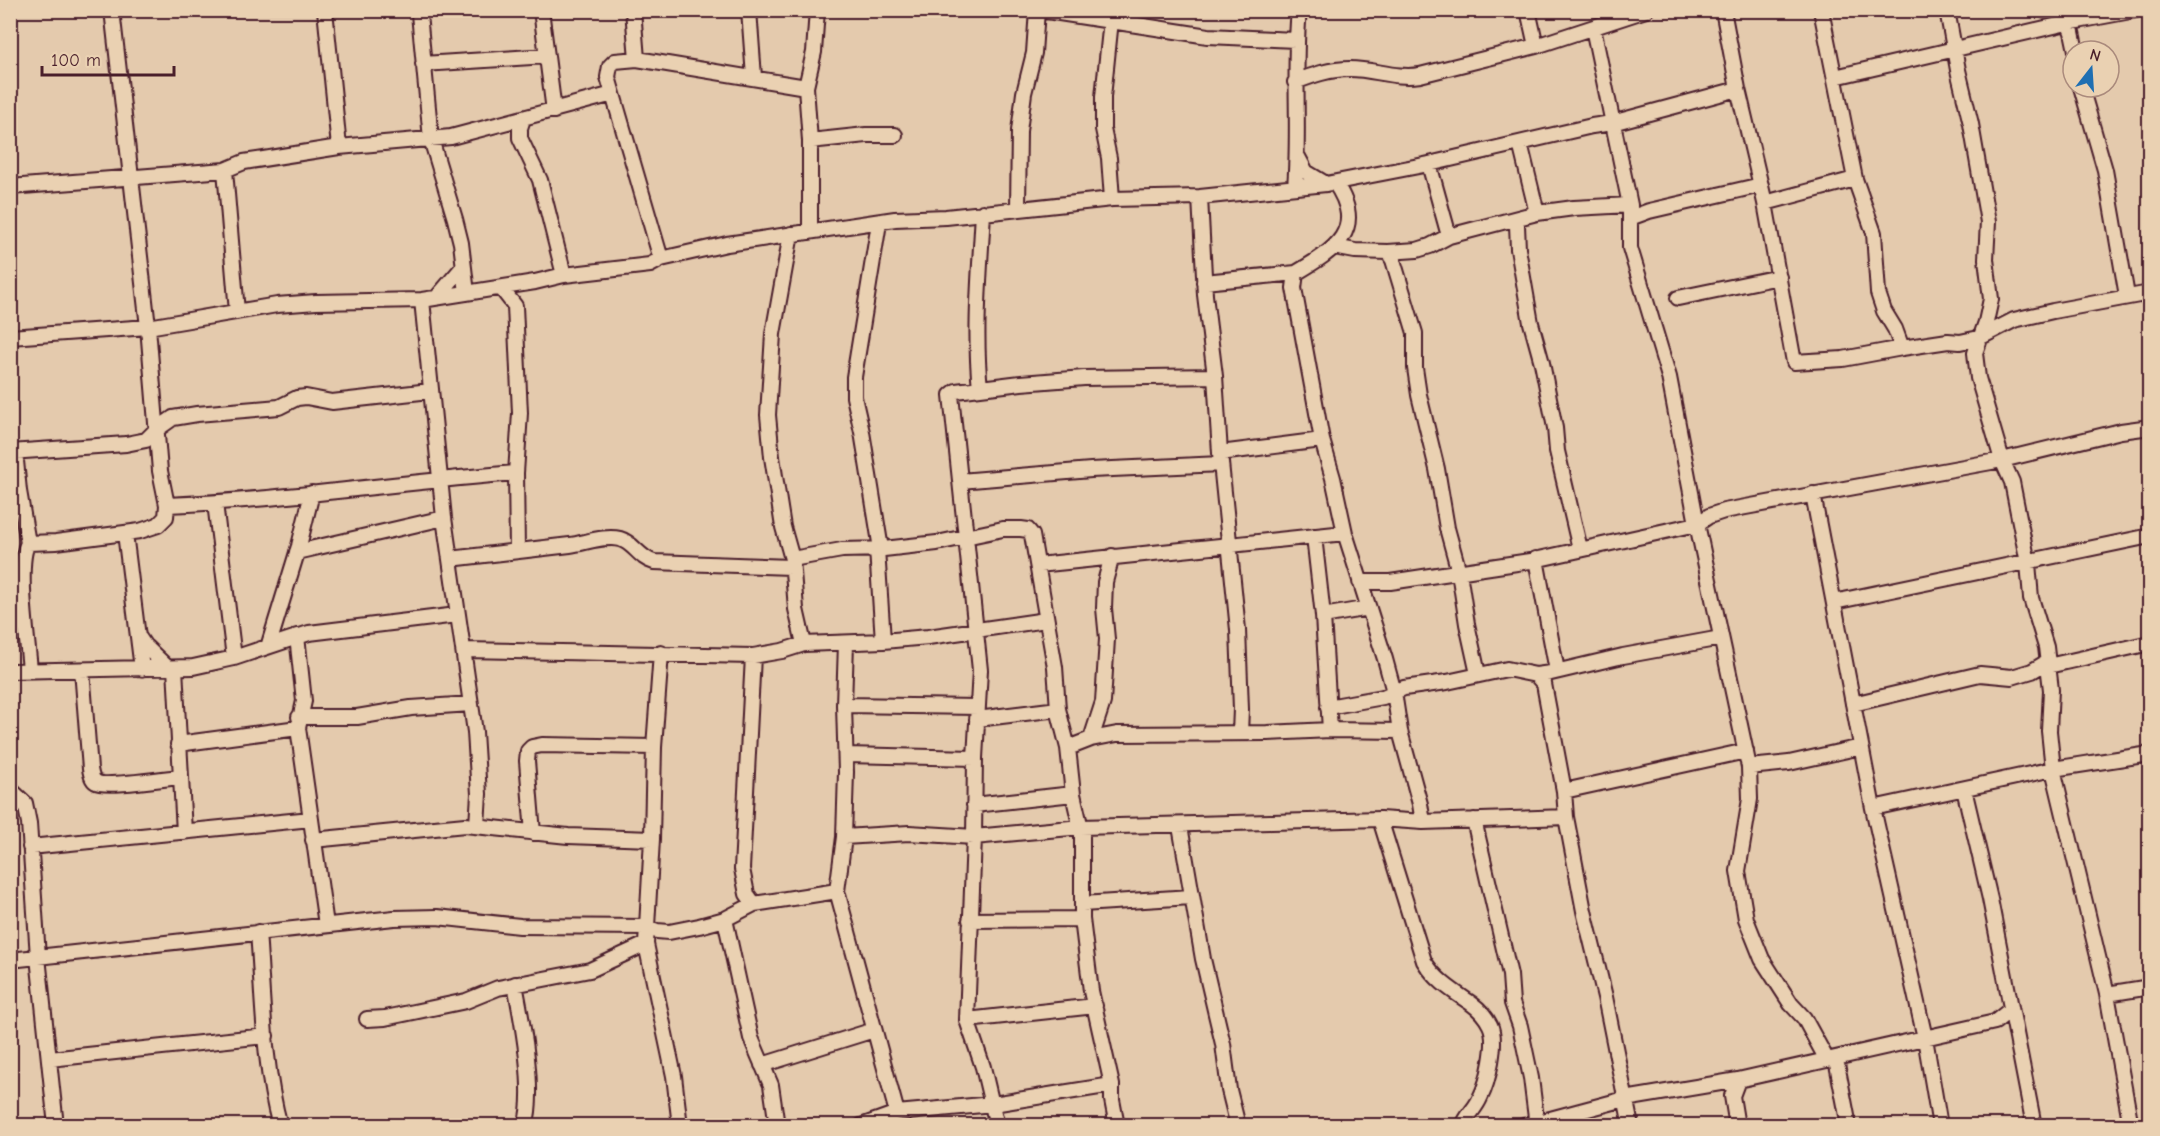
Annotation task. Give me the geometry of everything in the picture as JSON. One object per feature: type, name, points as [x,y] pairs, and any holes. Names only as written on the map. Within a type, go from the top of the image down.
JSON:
[{"type":"street","points":[[28,543],[56,542],[150,529],[158,525],[165,517],[167,506],[160,471],[148,327],[112,10]]},
{"type":"street","points":[[325,10],[339,147]]},
{"type":"street","points":[[541,10],[554,111]]},
{"type":"street","points":[[633,10],[637,59]]},
{"type":"street","points":[[749,10],[754,77]]},
{"type":"street","points":[[810,231],[810,141],[806,87],[813,52],[817,10]]},
{"type":"street","points":[[1018,208],[1019,131],[1024,93],[1034,52],[1038,10],[1208,36],[1295,40]]},
{"type":"street","points":[[1295,187],[1298,157],[1295,40],[1299,10]]},
{"type":"street","points":[[1528,10],[1536,46]]},
{"type":"street","points":[[1295,82],[1329,70],[1350,69],[1404,77],[1536,46],[1593,28],[1623,14],[1646,10]]},
{"type":"street","points":[[1723,10],[1738,89],[1766,203],[1794,362],[1843,359],[1948,341],[1960,342],[1979,338],[2014,320],[2150,293]]},
{"type":"street","points":[[1821,10],[1855,179],[1874,233],[1878,293],[1902,348]]},
{"type":"street","points":[[1947,10],[1971,124],[1988,222],[1986,258],[1991,299],[1975,353],[1978,378],[2002,460],[2012,482],[2028,563],[2031,598],[2043,635],[2051,690],[2049,738],[2053,769],[2107,994],[2131,1125]]},
{"type":"street","points":[[1835,77],[1954,51],[2065,17],[2136,10]]},
{"type":"street","points":[[419,14],[432,139],[461,243],[462,268],[467,292]]},
{"type":"street","points":[[2065,17],[2073,39]]},
{"type":"street","points":[[1112,20],[1103,97],[1103,129],[1109,158],[1112,199]]},
{"type":"street","points":[[1593,28],[1630,212],[1630,248],[1669,378],[1696,524],[1749,767],[1750,799],[1738,871],[1746,919],[1762,959],[1831,1059],[1849,1125]]},
{"type":"street","points":[[423,64],[547,56]]},
{"type":"street","points":[[661,259],[608,77],[610,66],[615,61],[637,59],[806,87]]},
{"type":"street","points":[[10,337],[148,327],[316,302],[422,300],[501,288],[564,275],[650,265],[661,259],[727,244],[895,219],[1112,199],[1200,197],[1330,183],[1429,164],[1612,123],[1738,89]]},
{"type":"street","points":[[10,187],[225,170],[244,162],[339,147],[451,137],[613,94]]},
{"type":"street","points":[[2084,99],[2105,170],[2127,296]]},
{"type":"street","points":[[523,119],[520,138],[540,180],[564,275]]},
{"type":"street","points":[[810,141],[866,135],[895,135]]},
{"type":"street","points":[[1520,143],[1537,213]]},
{"type":"street","points":[[1204,282],[1296,273],[1334,247],[1345,235],[1348,219],[1344,197],[1330,183],[1306,172],[1298,157]]},
{"type":"street","points":[[1429,164],[1449,236]]},
{"type":"street","points":[[225,170],[237,312]]},
{"type":"street","points":[[1766,203],[1855,179]]},
{"type":"street","points":[[1334,247],[1355,251],[1417,250],[1449,236],[1537,213],[1574,208],[1649,211],[1761,185]]},
{"type":"street","points":[[1200,197],[1204,282],[1215,376],[1238,630],[1241,709],[1239,733]]},
{"type":"street","points":[[980,388],[977,360],[983,212]]},
{"type":"street","points":[[1514,219],[1530,323],[1542,363],[1555,428],[1557,452],[1580,549]]},
{"type":"street","points":[[879,223],[854,377],[856,406],[879,549],[883,641]]},
{"type":"street","points":[[791,234],[773,334],[768,415],[783,527],[804,644]]},
{"type":"street","points":[[1345,235],[1355,251]]},
{"type":"street","points":[[1388,252],[1393,260],[1415,333],[1415,368],[1419,395],[1437,469],[1447,528],[1459,572],[1478,674]]},
{"type":"street","points":[[438,296],[462,268]]},
{"type":"street","points":[[1296,273],[1294,288],[1322,440],[1334,478],[1345,533],[1394,692],[1400,731],[1423,822]]},
{"type":"street","points":[[1277,275],[1294,288]]},
{"type":"street","points":[[1678,298],[1779,277]]},
{"type":"street","points":[[515,306],[535,282]]},
{"type":"street","points":[[501,288],[515,306],[520,413],[516,473],[517,550]]},
{"type":"street","points":[[422,300],[444,518],[476,732],[477,825]]},
{"type":"street","points":[[997,1125],[983,1067],[967,1020],[980,670],[951,395],[956,391],[1084,378],[1215,376]]},
{"type":"street","points":[[30,670],[17,577],[28,543],[13,451],[126,444],[146,440],[173,418],[279,407],[297,398],[306,397],[332,402],[430,391]]},
{"type":"street","points":[[1360,582],[1390,582],[1536,559],[1696,524],[1724,511],[2002,460],[2121,431],[2150,427]]},
{"type":"street","points":[[960,481],[1221,458],[1322,440]]},
{"type":"street","points":[[167,506],[516,473]]},
{"type":"street","points":[[269,645],[312,493]]},
{"type":"street","points":[[1813,494],[1873,808],[1924,1038],[1940,1125]]},
{"type":"street","points":[[215,503],[234,658]]},
{"type":"street","points":[[297,552],[444,518]]},
{"type":"street","points":[[450,559],[590,542],[605,538],[619,539],[635,549],[639,555],[654,562],[791,563],[842,550],[937,543],[1003,529],[1028,530],[1032,535],[1038,565],[1055,666],[1058,709],[1068,748],[1073,794],[1081,827],[1082,912],[1091,991],[1112,1085],[1112,1100],[1117,1125]]},
{"type":"street","points":[[125,533],[142,669]]},
{"type":"street","points":[[1038,565],[1345,533]]},
{"type":"street","points":[[1314,536],[1323,616],[1330,730]]},
{"type":"street","points":[[1834,602],[2150,536]]},
{"type":"street","points":[[1091,739],[1103,702],[1107,639],[1104,608],[1105,582],[1112,556]]},
{"type":"street","points":[[1536,559],[1547,675],[1566,817],[1630,1125]]},
{"type":"street","points":[[1323,616],[1368,604],[1390,582]]},
{"type":"street","points":[[10,671],[193,667],[234,658],[297,636],[374,624],[457,615]]},
{"type":"street","points":[[464,650],[753,656],[804,644],[883,641],[1047,620]]},
{"type":"street","points":[[137,634],[144,645],[171,668],[184,832]]},
{"type":"street","points":[[297,636],[304,701],[298,722],[326,926]]},
{"type":"street","points":[[1328,707],[1383,697],[1394,692],[1478,674],[1512,669],[1547,675],[1721,638]]},
{"type":"street","points":[[846,642],[844,837],[837,891],[897,1113]]},
{"type":"street","points":[[1853,704],[1980,674],[2012,677],[2047,664],[2150,643]]},
{"type":"street","points":[[661,653],[654,747],[646,945],[674,1076],[680,1125]]},
{"type":"street","points":[[753,656],[742,869],[747,894],[754,904]]},
{"type":"street","points":[[82,670],[90,770],[93,779],[97,783],[113,784],[180,777]]},
{"type":"street","points":[[178,744],[298,722],[357,717],[411,708],[471,704]]},
{"type":"street","points":[[844,705],[978,713],[1058,709]]},
{"type":"street","points":[[1068,748],[1091,739],[1117,734],[1400,731]]},
{"type":"street","points":[[533,833],[528,760],[528,751],[532,747],[542,745],[654,747]]},
{"type":"street","points":[[1749,767],[1789,763],[1861,747]]},
{"type":"street","points":[[1564,791],[1746,751]]},
{"type":"street","points":[[1873,808],[2053,769],[2150,754]]},
{"type":"street","points":[[846,755],[975,758]]},
{"type":"street","points":[[10,789],[25,803],[29,823],[38,957],[56,1125]]},
{"type":"street","points":[[1964,789],[1990,899],[2034,1125]]},
{"type":"street","points":[[974,806],[1073,794]]},
{"type":"street","points":[[844,837],[909,833],[974,837],[1081,827],[1380,819],[1423,822],[1566,817]]},
{"type":"street","points":[[30,847],[310,819]]},
{"type":"street","points":[[1380,819],[1424,961],[1436,977],[1475,1006],[1490,1026],[1491,1060],[1485,1085],[1480,1099],[1463,1125]]},
{"type":"street","points":[[1474,820],[1510,975],[1512,1003],[1528,1060],[1536,1107],[1532,1124],[1625,1099],[1738,1080],[1995,1022],[2010,1010]]},
{"type":"street","points":[[313,840],[477,825],[533,833],[652,839]]},
{"type":"street","points":[[1180,826],[1205,970],[1223,1044],[1229,1090],[1238,1125]]},
{"type":"street","points":[[10,960],[394,918],[437,917],[520,926],[647,927],[669,932],[725,919],[754,904],[837,891]]},
{"type":"street","points":[[970,920],[1082,912],[1191,897]]},
{"type":"street","points":[[725,919],[751,1038],[771,1085],[777,1125]]},
{"type":"street","points":[[258,932],[266,1036],[275,1107],[280,1125]]},
{"type":"street","points":[[367,1019],[384,1018],[466,1001],[498,988],[590,970],[646,945]]},
{"type":"street","points":[[515,984],[525,1036],[528,1074],[528,1114],[525,1125]]},
{"type":"street","points":[[2107,994],[2150,987]]},
{"type":"street","points":[[967,1020],[1095,1006]]},
{"type":"street","points":[[1995,1022],[2015,1031]]},
{"type":"street","points":[[762,1065],[874,1030]]},
{"type":"street","points":[[50,1059],[266,1036]]},
{"type":"street","points":[[1731,1096],[1738,1080]]},
{"type":"street","points":[[1720,1083],[1731,1096],[1737,1125]]},
{"type":"street","points":[[861,1125],[897,1113],[993,1104],[1112,1085]]}]
